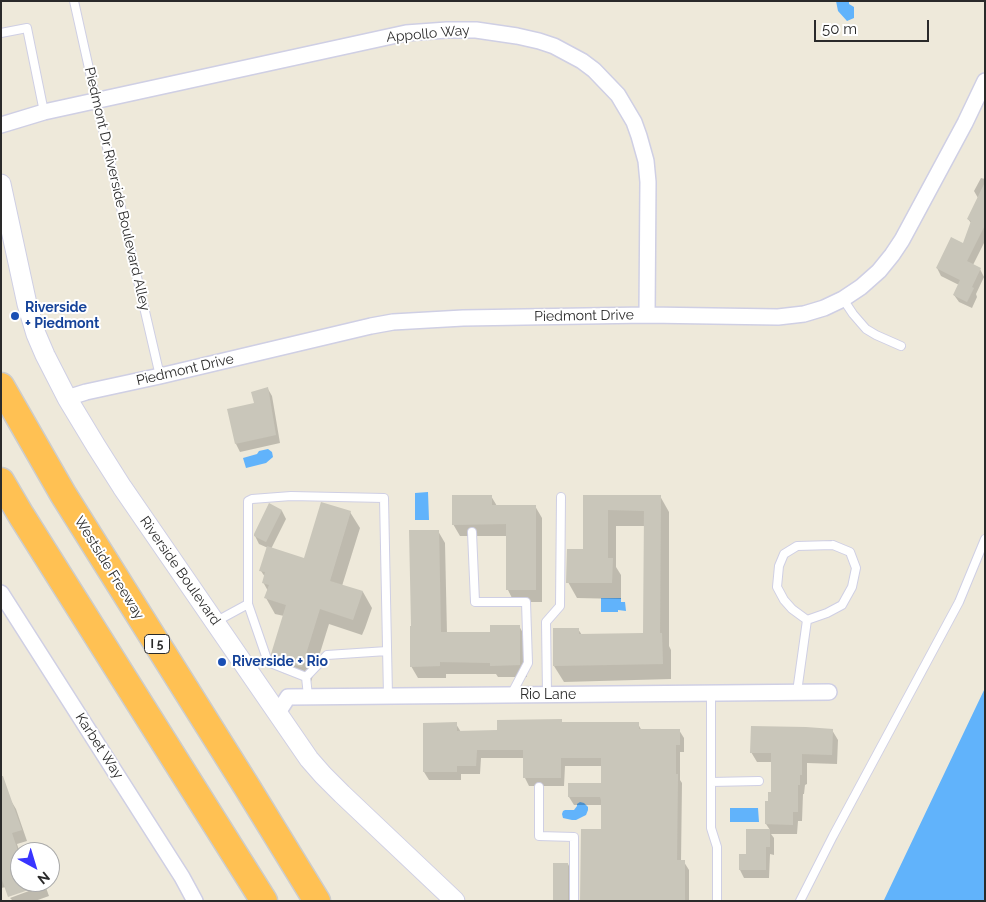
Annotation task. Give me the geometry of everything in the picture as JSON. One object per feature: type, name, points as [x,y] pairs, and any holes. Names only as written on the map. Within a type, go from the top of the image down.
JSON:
[{"type":"highway","name":"Westside Freeway","points":[[1,386],[62,494],[317,901]]},
{"type":"highway","points":[[1,481],[264,901]]},
{"type":"street","name":"Appollo Way","points":[[1,125],[44,112],[96,100],[406,33],[476,30],[540,41],[554,46],[582,61],[594,70],[618,95],[628,110],[639,136],[646,161],[648,182],[647,315]]},
{"type":"street","name":"Piedmont Drive","points":[[67,398],[86,392],[393,322],[463,318],[647,315],[778,317],[804,314],[824,308],[844,299],[861,287],[879,271],[892,255],[965,123],[985,81]]},
{"type":"street","name":"Riverside Boulevard","points":[[1,184],[27,304],[45,355],[67,398],[122,487],[309,759],[323,775],[454,901]]},
{"type":"street","name":"Karbet Way","points":[[1,593],[182,877],[195,901]]},
{"type":"street","name":"Rio Lane","points":[[277,714],[288,697],[308,696],[829,692]]},
{"type":"lane","name":"Piedmont Dr Riverside Boulevard Alley","points":[[74,1],[160,376]]},
{"type":"lane","points":[[1,33],[27,28],[44,112]]},
{"type":"lane","points":[[844,299],[852,314],[866,329],[901,346]]},
{"type":"lane","points":[[306,677],[268,662],[248,604],[248,501],[252,499],[291,496],[384,498],[388,696]]},
{"type":"lane","points":[[547,695],[546,622],[560,606],[561,497]]},
{"type":"lane","points":[[472,532],[476,602],[526,602],[528,663],[511,695]]},
{"type":"lane","points":[[800,901],[832,836],[958,602],[985,539]]},
{"type":"lane","points":[[833,545],[850,552],[856,568],[852,587],[842,605],[806,620],[784,600],[777,587],[779,566],[784,554],[797,546],[833,545]]},
{"type":"lane","points":[[215,622],[248,604]]},
{"type":"lane","points":[[797,692],[806,620]]},
{"type":"lane","points":[[308,696],[306,677],[327,655],[387,652]]},
{"type":"lane","points":[[710,693],[711,828],[717,847],[717,901]]},
{"type":"lane","points":[[711,782],[759,781]]},
{"type":"lane","points":[[539,787],[539,836],[574,837],[574,901]]},
{"type":"water","points":[[836,1],[849,1],[849,4],[854,7],[854,18],[847,21],[838,11]]},
{"type":"water","points":[[268,449],[272,452],[273,457],[266,463],[246,468],[243,458]]},
{"type":"water","points":[[428,492],[429,520],[415,520],[415,493]]},
{"type":"water","points":[[601,598],[621,598],[621,602],[625,602],[626,611],[601,612]]},
{"type":"water","points":[[985,688],[985,901],[884,901],[884,900]]},
{"type":"water","points":[[580,802],[588,807],[586,815],[576,820],[563,818],[563,811],[574,810]]},
{"type":"water","points":[[730,808],[758,808],[759,822],[730,822]]},
{"type":"building","points":[[985,182],[985,225],[967,261],[981,268],[967,302],[953,295],[960,280],[936,268],[951,237],[963,243],[971,221],[967,219]]},
{"type":"building","points":[[268,387],[276,435],[235,444],[227,409],[254,403],[251,392]]},
{"type":"building","points":[[452,495],[492,495],[492,505],[536,505],[536,590],[506,590],[506,524],[452,525]]},
{"type":"building","points":[[583,495],[661,495],[660,633],[662,633],[663,664],[553,666],[553,628],[579,628],[579,634],[643,633],[644,511],[608,510],[608,558],[613,558],[612,583],[566,583],[567,549],[583,549]]},
{"type":"building","points":[[321,502],[351,511],[330,581],[363,591],[353,620],[320,609],[302,667],[272,658],[271,654],[286,605],[264,598],[269,585],[262,583],[265,572],[259,571],[267,546],[304,558]]},
{"type":"building","points":[[269,503],[282,510],[266,542],[254,536],[254,534]]},
{"type":"building","points":[[409,530],[439,530],[441,632],[490,632],[490,625],[520,625],[520,665],[490,666],[490,663],[440,662],[440,666],[410,667]]},
{"type":"building","points":[[562,719],[562,722],[639,722],[639,729],[680,729],[680,745],[676,745],[676,774],[678,774],[677,860],[685,860],[685,901],[580,901],[581,829],[601,829],[601,800],[600,797],[568,797],[568,783],[601,783],[601,758],[561,758],[561,778],[523,778],[523,750],[477,750],[476,766],[457,766],[457,772],[423,772],[423,723],[457,722],[457,731],[497,730],[497,720]]},
{"type":"building","points":[[751,726],[833,729],[832,755],[802,754],[802,775],[800,775],[800,785],[798,785],[798,812],[793,812],[793,825],[765,824],[765,801],[768,801],[768,792],[771,792],[771,753],[750,753]]},
{"type":"building","points":[[1,776],[3,776],[22,830],[12,833],[15,842],[10,842],[10,892],[23,892],[8,897],[1,877]]},
{"type":"building","points":[[746,829],[770,829],[770,847],[766,847],[766,870],[739,870],[739,854],[746,854]]},
{"type":"building","points":[[553,863],[568,863],[568,901],[553,901]]},
{"type":"place","name":"Riverside + Piedmont","points":[[15,316]]},
{"type":"place","name":"Riverside + Rio","points":[[222,662]]}]
